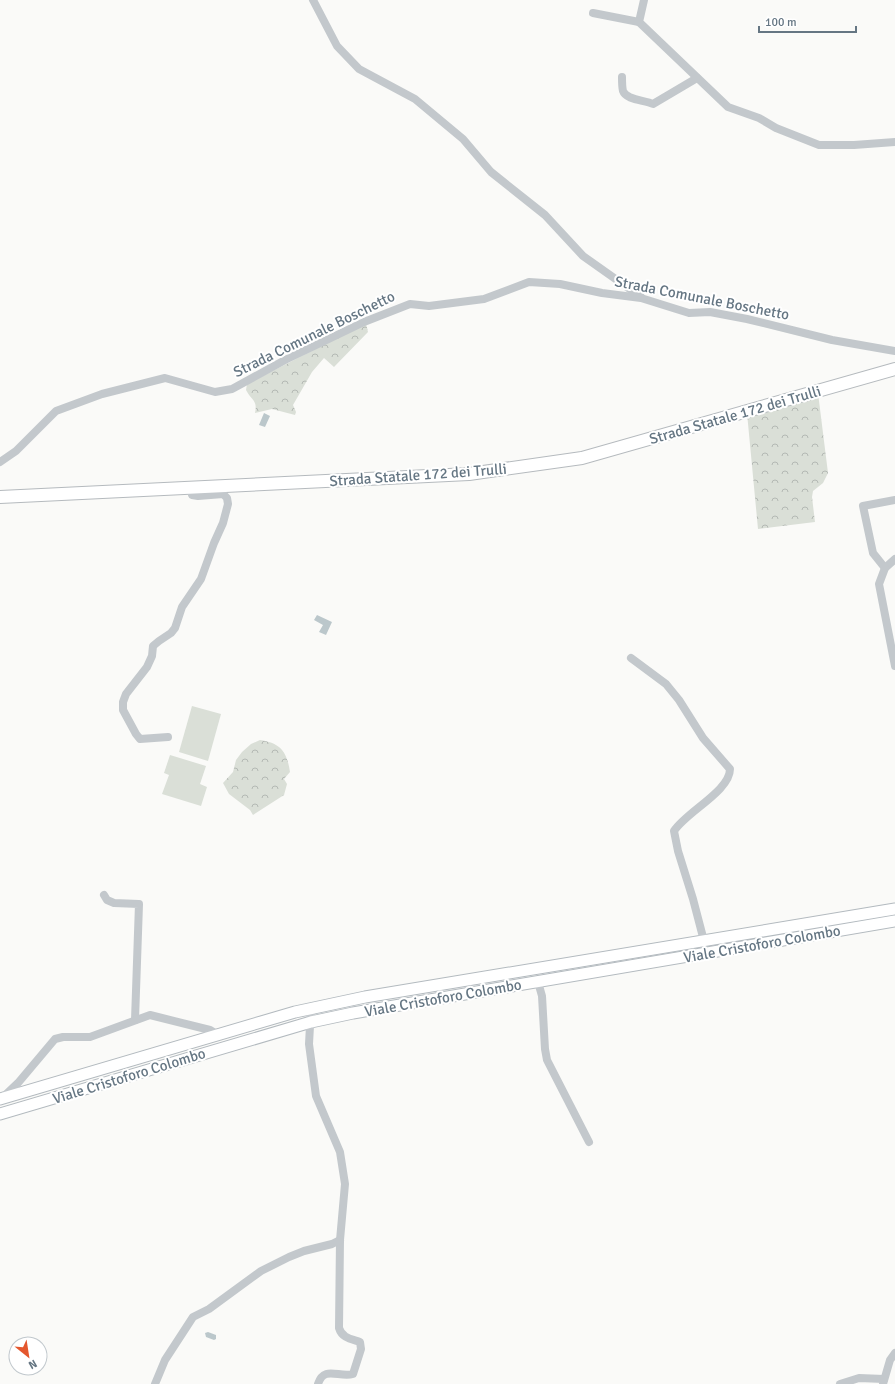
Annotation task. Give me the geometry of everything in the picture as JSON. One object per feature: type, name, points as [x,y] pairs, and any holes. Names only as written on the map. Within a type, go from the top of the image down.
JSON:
[{"type":"main road","name":"Strada Statale 172 dei Trulli","points":[[0,497],[468,474],[582,458],[895,369]]},
{"type":"main road","name":"Viale Cristoforo Colombo","points":[[1,1099],[311,1008],[371,996],[895,909]]},
{"type":"main road","name":"Viale Cristoforo Colombo","points":[[0,1114],[311,1022],[353,1013],[895,921]]},
{"type":"street","points":[[312,0],[337,46],[359,69],[415,99],[463,139],[492,172],[545,215],[583,256],[642,298]]},
{"type":"street","points":[[640,22],[644,0]]},
{"type":"street","points":[[593,13],[640,22],[728,107],[759,118],[776,128],[819,145],[854,145],[895,142]]},
{"type":"street","points":[[622,77],[625,95],[653,104],[697,78]]},
{"type":"street","name":"Strada Comunale Boschetto","points":[[0,462],[16,450],[56,411],[102,394],[165,378],[215,392],[232,389],[299,353],[364,322],[410,304],[429,306],[484,298],[529,282],[560,284],[602,293],[642,298],[689,313],[710,312],[747,319],[832,340],[895,351]]},
{"type":"street","points":[[168,737],[140,739],[123,710],[122,702],[126,694],[147,667],[152,656],[153,646],[171,634],[175,628],[182,607],[201,579],[223,523],[228,504],[227,498],[223,494],[192,495],[190,488]]},
{"type":"street","points":[[885,568],[873,553],[863,506],[895,500]]},
{"type":"street","points":[[895,559],[885,568],[879,584],[892,633],[895,666]]},
{"type":"street","points":[[631,658],[666,684],[679,700],[703,738],[730,768],[730,774],[714,794],[683,821],[674,831],[678,851],[704,941]]},
{"type":"street","points":[[104,895],[107,900],[114,903],[139,904],[135,1020]]},
{"type":"street","points":[[761,931],[763,944]]},
{"type":"street","points":[[538,982],[542,996],[547,1060],[588,1142]]},
{"type":"street","points":[[311,1008],[309,1044],[316,1096],[340,1152],[345,1184],[340,1240],[340,1332],[347,1338],[360,1342],[361,1349],[353,1374],[326,1374],[321,1377],[318,1384]]},
{"type":"street","points":[[1,1099],[18,1083],[55,1039],[63,1037],[90,1037],[150,1015],[210,1030],[218,1035]]},
{"type":"street","points":[[156,1384],[165,1360],[193,1317],[209,1309],[261,1271],[304,1251],[332,1244],[340,1240]]},
{"type":"street","points":[[840,1384],[859,1378],[884,1382],[890,1360],[895,1353]]},
{"type":"green space","points":[[366,324],[368,332],[334,367],[324,358],[312,372],[293,405],[296,412],[295,415],[272,409],[255,413],[256,405],[246,390],[247,384]]},
{"type":"green space","points":[[818,393],[828,473],[823,483],[813,491],[812,497],[815,522],[758,529],[747,413]]},
{"type":"green space","points":[[192,706],[221,714],[208,761],[179,752]]},
{"type":"green space","points":[[260,740],[273,743],[282,750],[287,759],[290,772],[284,779],[287,784],[284,795],[253,815],[250,810],[229,794],[223,783],[233,772],[236,760],[242,752],[251,744]]},
{"type":"green space","points":[[170,755],[206,766],[200,784],[207,787],[201,806],[162,794],[169,775],[164,773]]},
{"type":"shaded area","points":[[264,413],[270,416],[265,427],[259,425]]},
{"type":"shaded area","points":[[317,615],[332,622],[326,635],[319,632],[323,625],[314,620]]},
{"type":"shaded area","points":[[208,1332],[216,1335],[216,1339],[214,1340],[206,1337],[205,1333]]}]
